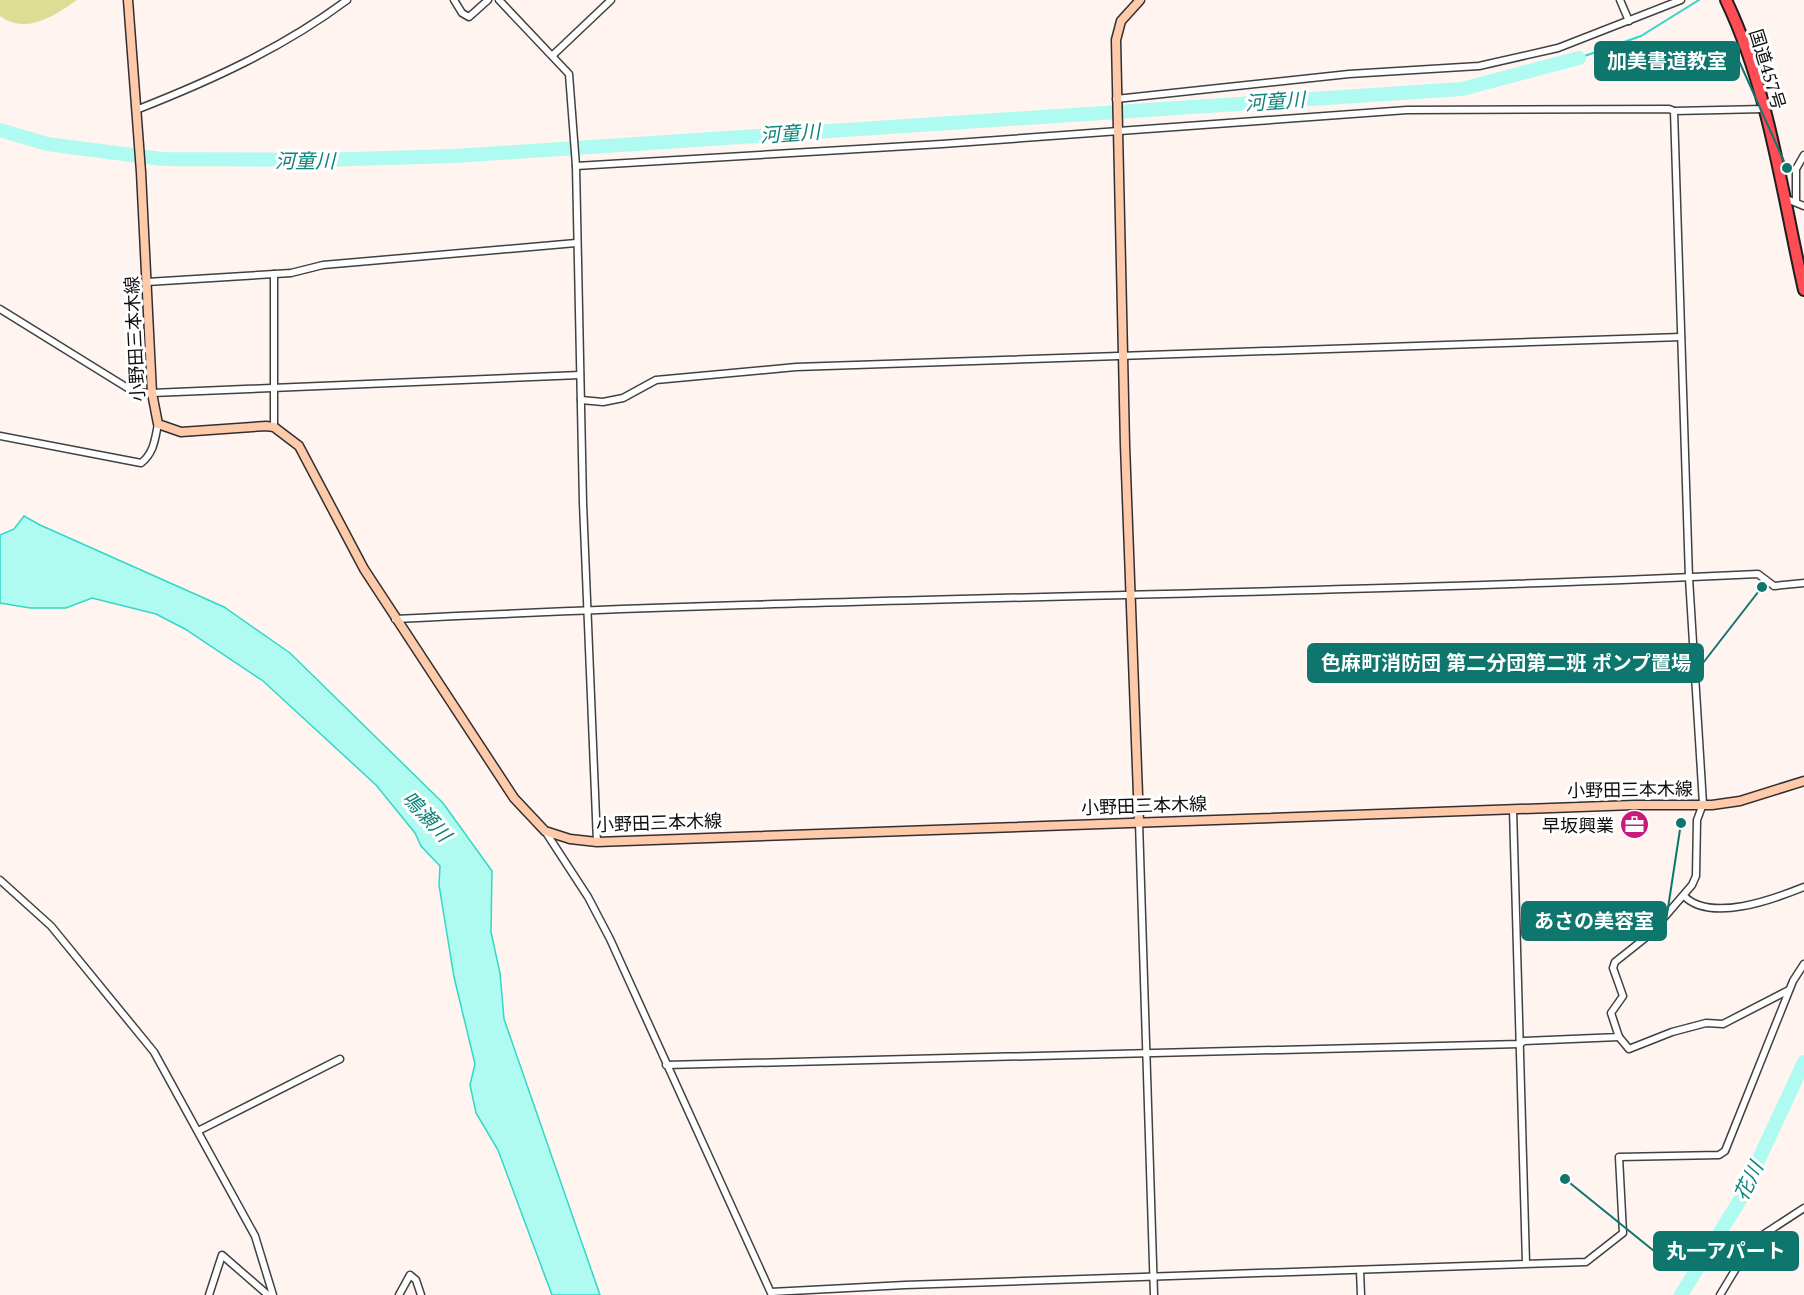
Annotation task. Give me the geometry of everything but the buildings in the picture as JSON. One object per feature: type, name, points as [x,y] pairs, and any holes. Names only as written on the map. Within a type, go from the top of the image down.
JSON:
[{"type":"highway","name":"国道457号","points":[[1726,0],[1743,39],[1764,109],[1804,290]]},
{"type":"main road","name":"小野田三本木線","points":[[128,0],[141,172],[152,393],[158,424],[181,432],[250,426],[274,427]]},
{"type":"main road","points":[[1138,822],[1116,101],[1117,30],[1126,13],[1140,0]]},
{"type":"main road","points":[[274,427],[290,437],[306,457],[364,568],[395,619],[501,780],[545,831]]},
{"type":"main road","name":"小野田三本木線","points":[[545,831],[570,839],[597,842],[1703,804],[1740,801],[1804,781]]},
{"type":"street","points":[[136,110],[269,51],[315,24],[347,0]]},
{"type":"street","points":[[454,0],[462,14],[469,17],[488,0]]},
{"type":"street","points":[[499,0],[569,74],[576,165],[580,375],[597,842]]},
{"type":"street","points":[[553,55],[611,0]]},
{"type":"street","points":[[1620,0],[1629,21]]},
{"type":"street","points":[[1116,101],[1349,74],[1479,66],[1558,48],[1681,0]]},
{"type":"street","points":[[576,165],[1407,110],[1764,109]]},
{"type":"street","points":[[1674,111],[1689,578],[1703,804],[1697,820],[1696,876],[1684,896],[1649,935],[1615,962],[1613,968],[1623,996],[1611,1013],[1619,1037],[1629,1049],[1672,1032],[1706,1023],[1723,1024],[1790,990]]},
{"type":"street","points":[[1796,201],[1796,169],[1804,155]]},
{"type":"street","points":[[1784,198],[1804,206]]},
{"type":"street","points":[[147,282],[274,274],[307,270],[323,265],[576,243]]},
{"type":"street","points":[[274,274],[274,427]]},
{"type":"street","points":[[0,309],[134,392],[580,375]]},
{"type":"street","points":[[581,400],[603,402],[623,398],[657,380],[796,367],[1681,337]]},
{"type":"street","points":[[0,436],[141,463],[152,451],[158,424]]},
{"type":"street","points":[[395,619],[1758,574],[1774,586],[1804,582]]},
{"type":"street","points":[[1513,809],[1526,1263]]},
{"type":"street","points":[[1138,822],[1154,1295]]},
{"type":"street","points":[[545,831],[588,897],[610,939],[771,1293],[1586,1262],[1623,1233],[1619,1157],[1722,1155],[1738,1122],[1790,990],[1804,964]]},
{"type":"street","points":[[0,880],[51,926],[154,1052],[255,1236],[273,1295]]},
{"type":"street","points":[[1684,896],[1703,906],[1728,908],[1752,905],[1804,887]]},
{"type":"street","points":[[666,1065],[1520,1044],[1524,1041],[1619,1037]]},
{"type":"street","points":[[198,1131],[340,1059]]},
{"type":"street","points":[[1720,1295],[1752,1242],[1804,1208]]},
{"type":"street","points":[[209,1295],[222,1255],[268,1295]]},
{"type":"street","points":[[1360,1270],[1361,1295]]},
{"type":"street","points":[[399,1295],[410,1275],[416,1280],[421,1295]]},
{"type":"green space","points":[[0,0],[77,0],[40,21],[20,24],[0,16]]},
{"type":"water","name":"鳴瀬川","points":[[24,516],[224,607],[290,653],[443,803],[492,871],[491,932],[500,973],[504,1019],[600,1295],[552,1295],[498,1150],[476,1113],[470,1085],[475,1064],[454,977],[439,885],[440,866],[421,846],[415,833],[376,785],[263,681],[185,629],[156,614],[92,598],[66,608],[30,608],[0,603],[0,535],[14,529]]},
{"type":"waterway","points":[[1579,58],[1641,36],[1699,0]]},
{"type":"waterway","name":"河童川","points":[[0,130],[47,144],[162,159],[318,160],[455,156],[1462,89],[1579,58]]},
{"type":"waterway","name":"花川","points":[[1681,1295],[1740,1200],[1804,1062]]},
{"type":"place","name":"加美書道教室","points":[[1787,168]]},
{"type":"place","name":"色麻町消防団 第二分団第二班 ポンプ置場","points":[[1762,587]]},
{"type":"place","name":"あさの美容室","points":[[1681,823]]},
{"type":"place","name":"早坂興業","points":[[1635,825]]},
{"type":"place","name":"丸一アパート","points":[[1565,1179]]}]
